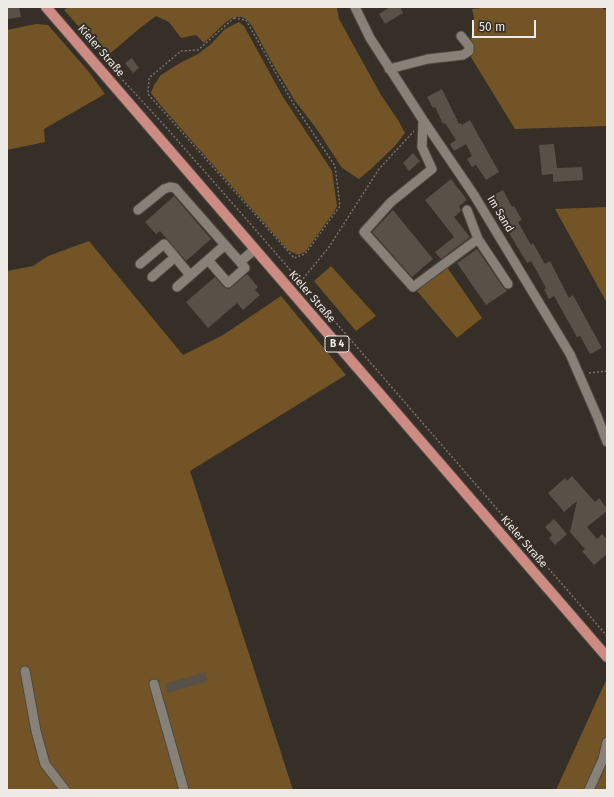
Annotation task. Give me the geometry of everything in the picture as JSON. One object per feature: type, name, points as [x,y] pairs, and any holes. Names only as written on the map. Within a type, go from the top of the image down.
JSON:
[{"type":"main road","name":"Kieler Straße","points":[[46,7],[607,657]]},
{"type":"street","name":"Im Sand","points":[[355,7],[370,38],[474,195],[570,354],[607,442]]},
{"type":"street","points":[[390,69],[428,59],[463,55],[469,51],[469,46],[461,36]]},
{"type":"street","points":[[423,120],[422,147],[432,169],[391,202],[364,232],[413,287],[478,239]]},
{"type":"street","points":[[138,210],[164,189],[170,187],[175,188],[245,268],[228,283],[208,260]]},
{"type":"street","points":[[467,210],[478,239],[508,284]]},
{"type":"street","points":[[140,264],[164,244],[190,276]]},
{"type":"street","points":[[176,287],[225,245]]},
{"type":"street","points":[[240,262],[255,249]]},
{"type":"street","points":[[152,277],[175,257]]},
{"type":"street","points":[[26,671],[36,731],[45,764],[65,790]]},
{"type":"street","points":[[154,684],[184,790]]},
{"type":"street","points":[[589,790],[603,759],[607,742]]},
{"type":"path","points":[[234,18],[246,20],[293,103],[335,166],[340,206],[305,254],[294,258],[148,94],[149,78],[182,52],[198,50],[234,18]]},
{"type":"path","points":[[107,63],[164,125],[301,282],[607,636]]},
{"type":"path","points":[[292,291],[329,247],[379,169],[423,120]]},
{"type":"path","points":[[579,375],[607,371]]},
{"type":"shaded area","points":[[68,7],[337,7],[339,19],[381,95],[405,133],[395,146],[359,179],[342,168],[316,128],[295,101],[252,26],[242,17],[234,17],[226,22],[204,43],[196,35],[181,38],[169,22],[156,16],[106,57],[64,10]]},
{"type":"shaded area","points":[[491,7],[603,7],[603,9],[607,10],[607,126],[515,129],[469,54],[474,17],[472,9]]},
{"type":"shaded area","points":[[239,22],[244,26],[283,97],[332,171],[337,206],[305,252],[298,255],[288,250],[151,93],[154,85],[161,75],[198,54],[211,44],[225,29]]},
{"type":"shaded area","points":[[36,24],[48,25],[89,72],[105,94],[44,129],[45,142],[7,150],[7,30]]},
{"type":"shaded area","points":[[607,207],[607,303],[555,209]]},
{"type":"shaded area","points":[[89,241],[183,355],[223,335],[281,296],[346,375],[190,471],[293,790],[7,790],[7,271],[33,266],[48,256]]},
{"type":"shaded area","points":[[331,266],[376,316],[356,331],[314,281]]},
{"type":"shaded area","points":[[447,267],[482,318],[457,338],[417,291]]},
{"type":"shaded area","points":[[607,678],[607,790],[556,790]]},
{"type":"building","points":[[7,7],[19,7],[21,17],[7,19]]},
{"type":"building","points":[[390,7],[400,7],[403,13],[385,24],[379,14]]},
{"type":"building","points":[[132,58],[139,68],[133,73],[125,63]]},
{"type":"building","points":[[442,89],[459,124],[461,123],[462,125],[470,120],[499,172],[486,180],[476,165],[472,167],[467,159],[472,156],[466,144],[454,151],[450,144],[456,140],[445,123],[443,124],[435,107],[433,108],[427,97]]},
{"type":"building","points":[[554,144],[557,168],[582,167],[583,180],[553,182],[553,174],[542,175],[539,145]]},
{"type":"building","points":[[413,153],[420,161],[409,171],[403,163]]},
{"type":"building","points":[[451,179],[467,200],[459,206],[461,211],[454,217],[470,237],[441,259],[435,252],[454,237],[425,200]]},
{"type":"building","points":[[503,190],[512,207],[514,206],[522,220],[518,222],[531,245],[533,243],[545,264],[550,261],[569,298],[573,295],[602,348],[590,354],[580,336],[577,337],[554,296],[549,299],[544,289],[546,288],[531,261],[527,263],[509,233],[512,232],[490,197]]},
{"type":"building","points":[[174,196],[211,239],[186,261],[160,231],[156,234],[145,222]]},
{"type":"building","points":[[393,210],[433,259],[412,277],[372,232]]},
{"type":"building","points":[[477,249],[507,291],[486,305],[457,263]]},
{"type":"building","points":[[247,274],[258,287],[255,290],[260,295],[243,310],[237,303],[208,328],[186,302],[215,277],[224,287],[229,289]]},
{"type":"building","points":[[572,476],[595,502],[599,498],[607,509],[607,511],[587,527],[597,539],[602,534],[607,539],[607,554],[594,565],[582,551],[585,549],[570,532],[577,501],[564,512],[548,493],[565,478],[567,481]]},
{"type":"building","points":[[554,519],[567,534],[555,545],[549,538],[552,535],[545,527]]},
{"type":"building","points":[[205,672],[208,681],[167,693],[165,684]]}]
